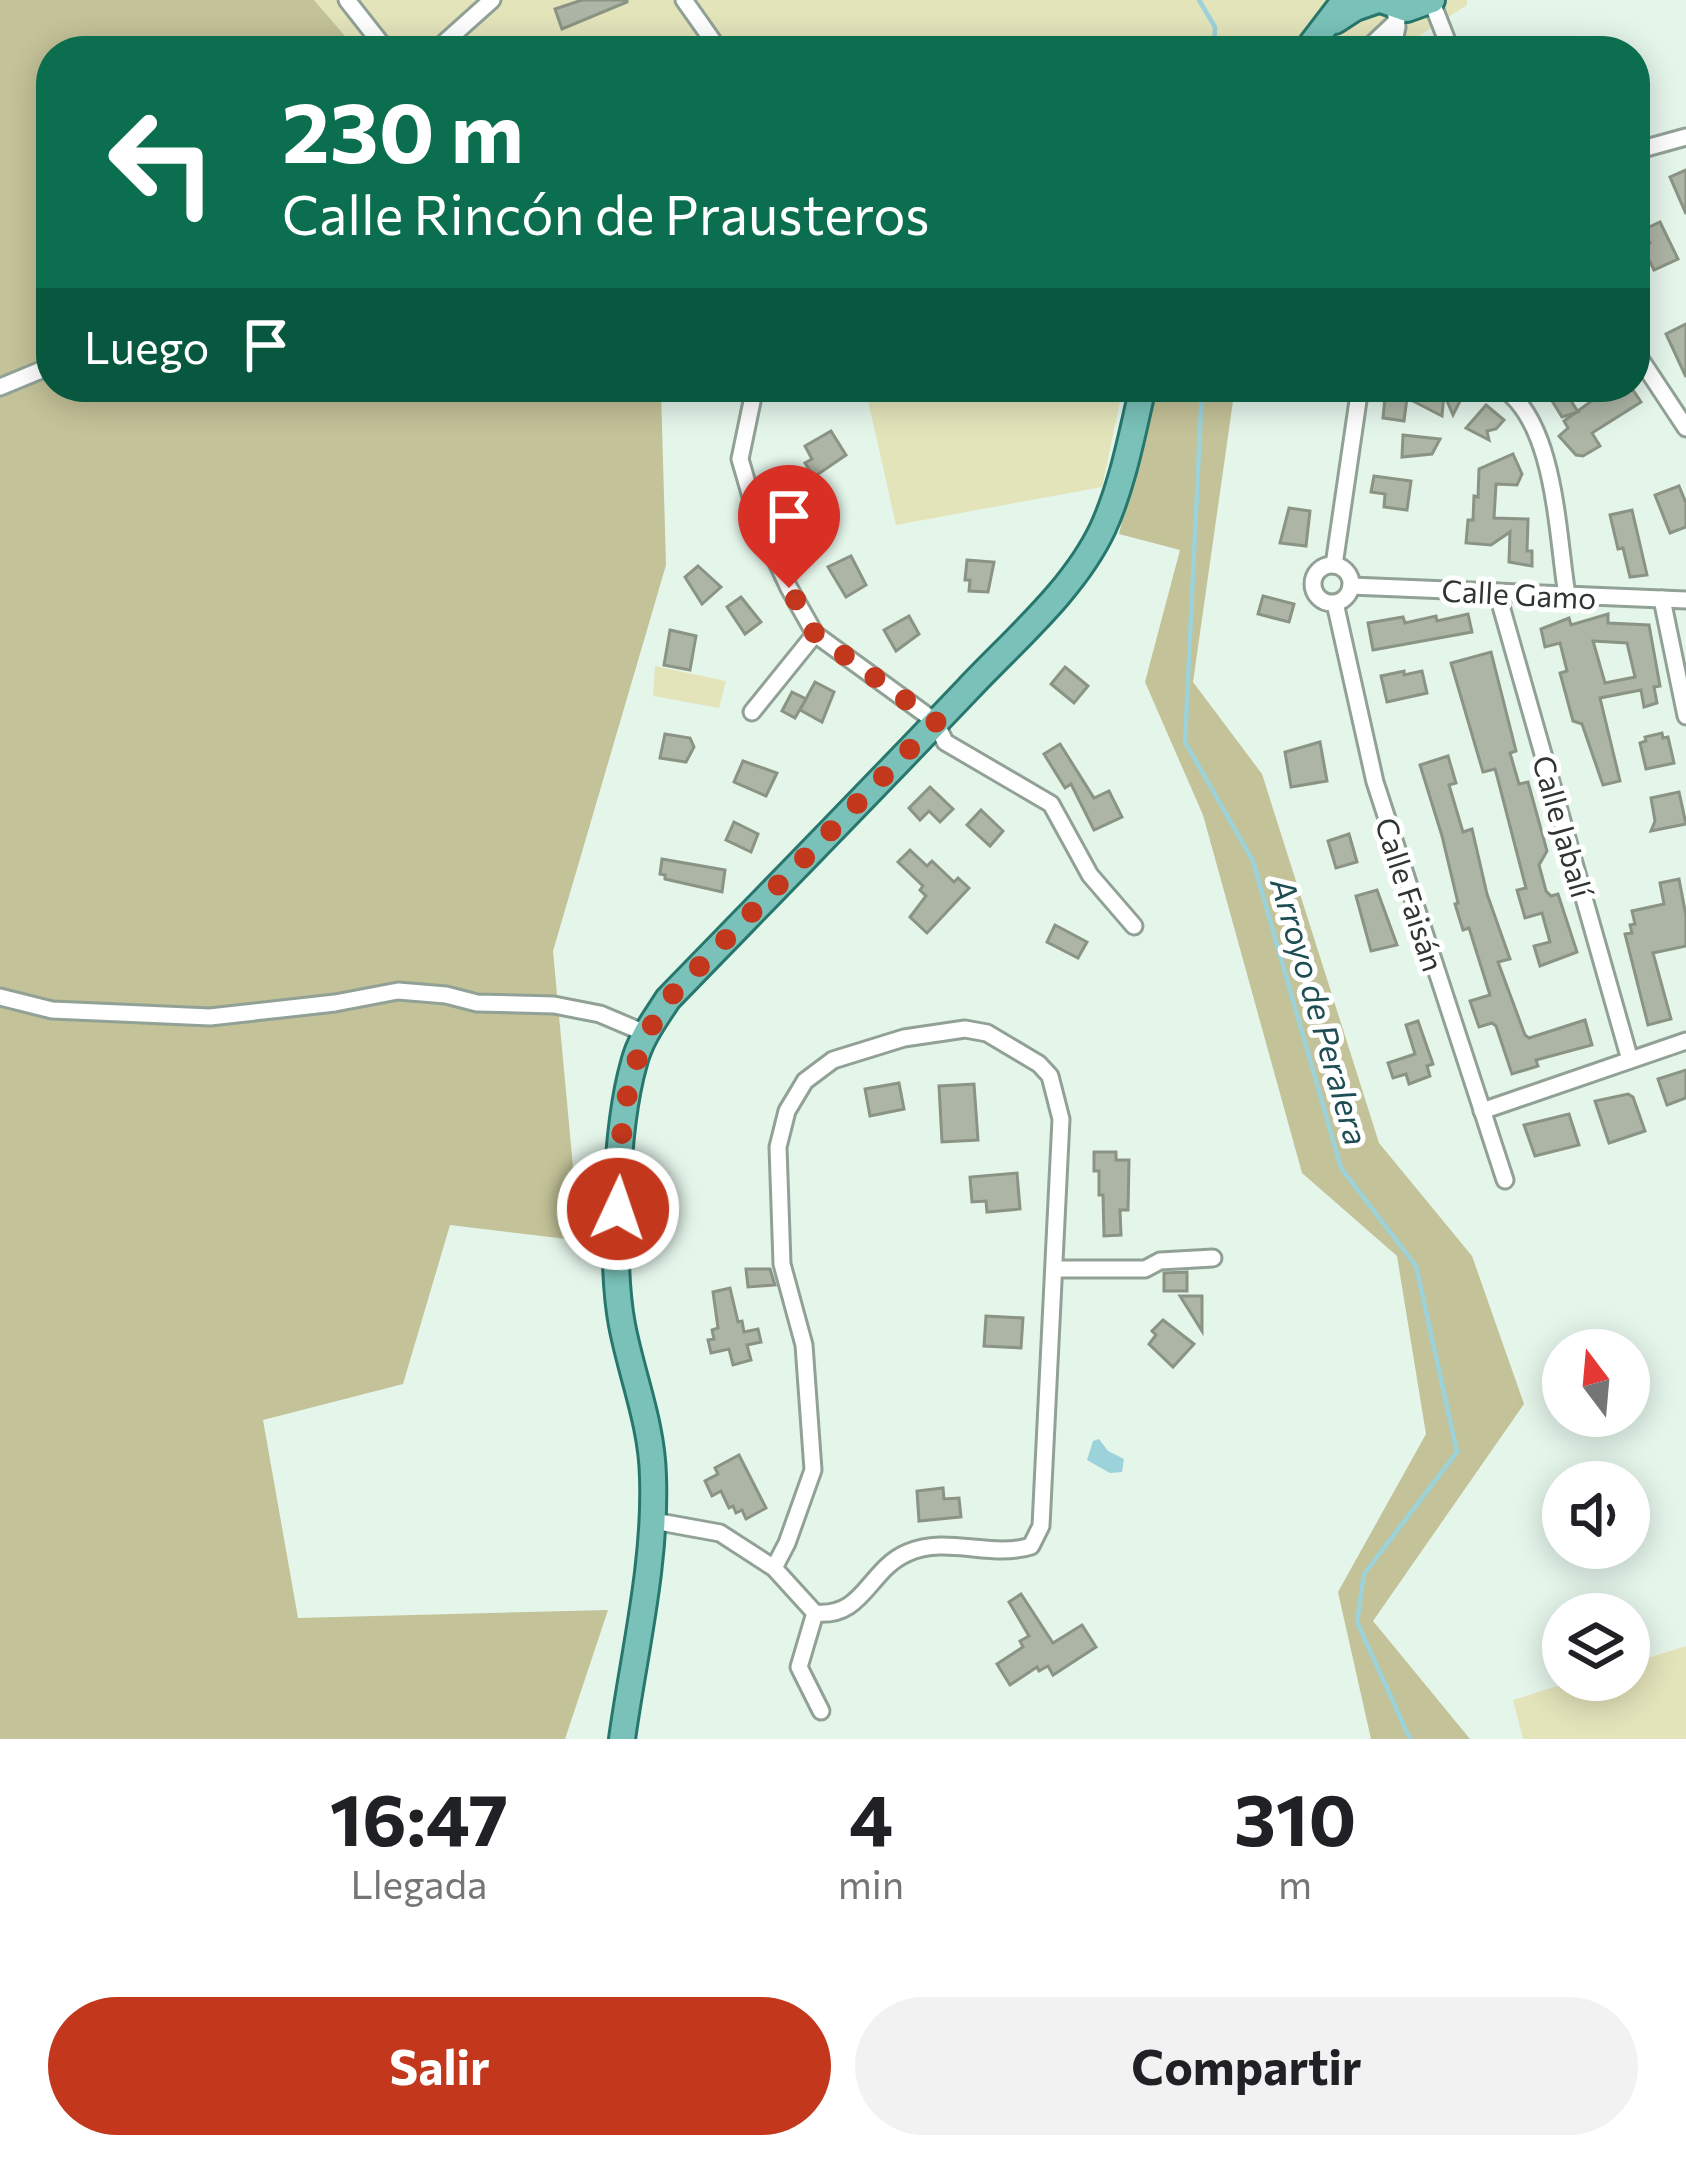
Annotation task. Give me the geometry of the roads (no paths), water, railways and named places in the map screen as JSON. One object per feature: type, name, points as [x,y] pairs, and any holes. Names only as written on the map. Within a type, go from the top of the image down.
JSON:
[{"type":"main road","points":[[1318,36],[1345,0]]},
{"type":"main road","points":[[1323,29],[1355,8],[1407,9],[1432,0]]},
{"type":"main road","points":[[622,1739],[654,1521],[650,1435],[622,1327],[615,1277],[626,1094],[645,1033],[668,999],[1054,598],[1103,527],[1139,402]]},
{"type":"street","points":[[347,0],[375,36]]},
{"type":"street","points":[[452,36],[492,0]]},
{"type":"street","points":[[684,0],[709,36]]},
{"type":"street","points":[[1432,0],[1445,36]]},
{"type":"street","points":[[1373,36],[1388,7]]},
{"type":"street","points":[[1650,147],[1686,137]]},
{"type":"street","points":[[0,387],[36,372]]},
{"type":"street","points":[[1650,374],[1686,428]]},
{"type":"street","points":[[752,402],[740,460],[759,524],[815,634],[936,722],[945,742],[1051,804],[1090,875],[1134,926]]},
{"type":"street","points":[[1334,565],[1358,402]]},
{"type":"street","points":[[1515,402],[1532,420],[1545,458],[1567,595]]},
{"type":"street","points":[[1334,565],[1347,572],[1351,586],[1349,594],[1335,603],[1319,599],[1312,585],[1318,570],[1334,565]]},
{"type":"street","name":"Calle Gamo","points":[[1351,586],[1686,600]]},
{"type":"street","name":"Calle Jabalí","points":[[1497,592],[1630,1060]]},
{"type":"street","points":[[1662,599],[1686,716]]},
{"type":"street","name":"Calle Faisán","points":[[1335,603],[1375,782],[1505,1180]]},
{"type":"street","points":[[752,712],[815,634]]},
{"type":"street","points":[[0,997],[52,1010],[210,1017],[398,992],[446,995],[476,1003],[554,1005],[600,1014],[645,1033]]},
{"type":"street","points":[[654,1521],[720,1533],[774,1568],[815,1613],[830,1615],[858,1602],[886,1565],[908,1552],[933,1546],[1014,1552],[1030,1546],[1041,1526],[1061,1119],[1050,1076],[1039,1064],[987,1033],[965,1029],[886,1043],[833,1060],[805,1081],[787,1111],[778,1147],[782,1264],[804,1345],[813,1470],[774,1568]]},
{"type":"street","points":[[1483,1111],[1686,1041]]},
{"type":"street","points":[[1057,1269],[1144,1269],[1160,1261],[1214,1258]]},
{"type":"street","points":[[815,1613],[799,1667],[821,1711]]},
{"type":"water","points":[[1099,1439],[1108,1451],[1124,1459],[1122,1472],[1110,1473],[1087,1460],[1093,1441]]},
{"type":"waterway","points":[[1199,0],[1215,27],[1215,36]]},
{"type":"waterway","name":"Arroyo de Peralera","points":[[1201,402],[1185,742],[1253,861],[1341,1168],[1416,1266],[1457,1452],[1364,1574],[1357,1622],[1410,1739]]}]
